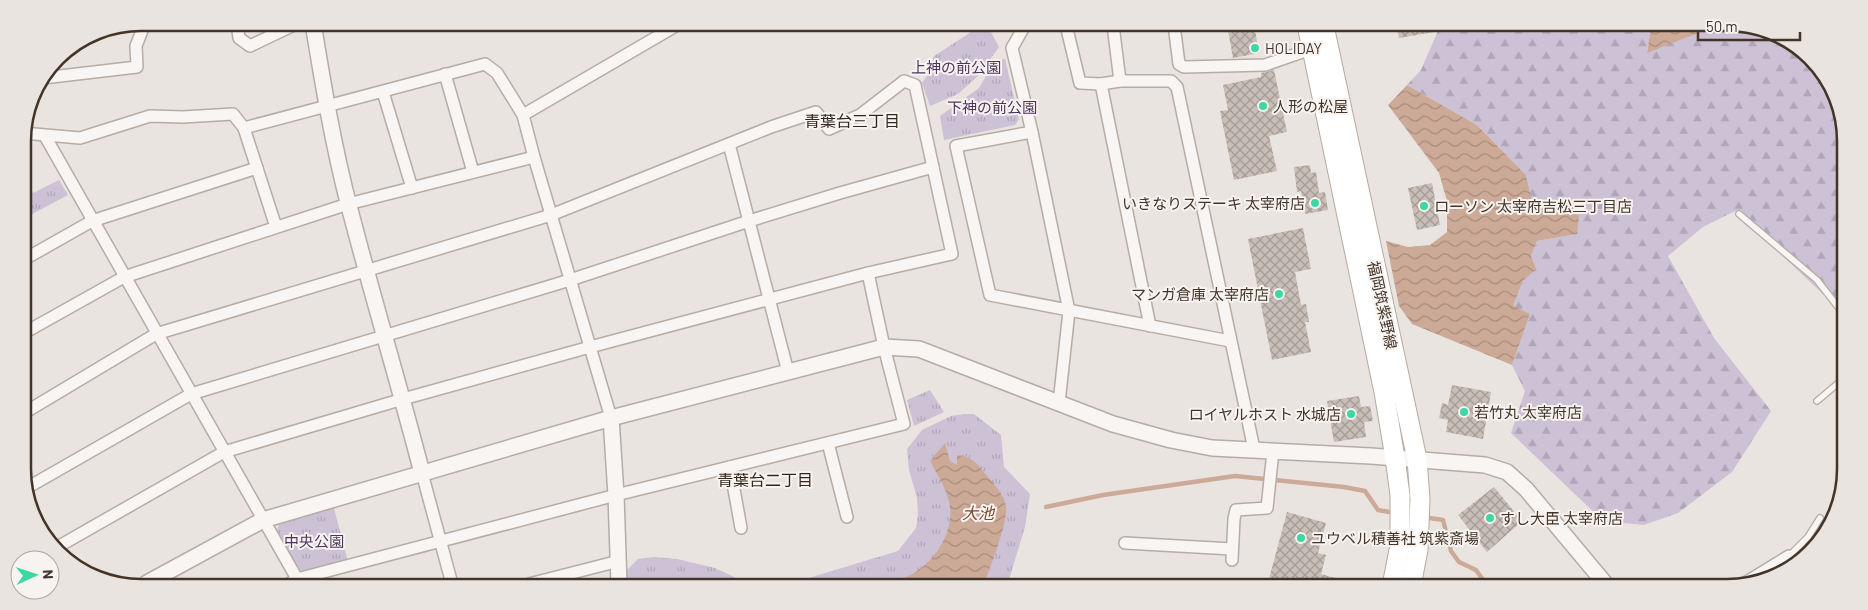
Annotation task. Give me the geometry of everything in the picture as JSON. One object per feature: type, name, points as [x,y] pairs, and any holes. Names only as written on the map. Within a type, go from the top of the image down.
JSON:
[{"type":"main road","name":"福岡筑紫野線","points":[[1308,31],[1384,392],[1395,458],[1400,495],[1400,545],[1393,579]]},
{"type":"main road","name":"福岡筑紫野線","points":[[1325,31],[1417,460],[1420,499],[1418,550],[1412,579]]},
{"type":"street","points":[[52,77],[137,67],[136,46],[142,31]]},
{"type":"street","points":[[238,31],[239,38],[250,46],[281,31]]},
{"type":"street","points":[[314,31],[326,106],[348,204],[403,399],[451,579]]},
{"type":"street","points":[[523,115],[666,31]]},
{"type":"street","points":[[1022,31],[1012,48],[1032,132],[1069,311],[1059,403]]},
{"type":"street","points":[[1067,31],[1080,83],[1101,84],[1120,80],[1171,81],[1177,87],[1254,449]]},
{"type":"street","points":[[1114,31],[1120,80]]},
{"type":"street","points":[[1175,31],[1180,64],[1184,67],[1264,64],[1312,49]]},
{"type":"street","points":[[244,128],[485,64],[496,73],[523,115],[611,418],[619,579]]},
{"type":"street","points":[[445,74],[473,172]]},
{"type":"street","points":[[31,409],[156,334],[551,215],[728,144],[816,112],[829,129],[860,115],[904,81],[915,85],[952,254],[868,273],[590,347],[403,399],[224,452],[61,545]]},
{"type":"street","points":[[1101,84],[1150,326]]},
{"type":"street","points":[[382,92],[412,188]]},
{"type":"street","points":[[31,134],[80,138],[150,116],[183,117],[233,114],[244,128],[276,227]]},
{"type":"street","points":[[1032,132],[956,146],[990,295],[1230,341]]},
{"type":"street","points":[[45,136],[263,520],[293,579]]},
{"type":"street","points":[[728,144],[788,372]]},
{"type":"street","points":[[31,329],[124,277],[348,204],[534,157]]},
{"type":"street","points":[[32,486],[191,394],[570,280],[749,221],[933,166]]},
{"type":"street","points":[[31,256],[92,221],[256,168]]},
{"type":"street","points":[[306,579],[616,496],[904,424],[884,347],[868,273]]},
{"type":"street","points":[[156,579],[263,520],[611,418],[884,347],[919,350],[1113,424],[1171,440],[1212,448],[1486,464],[1507,472],[1526,489],[1601,579]]},
{"type":"street","points":[[828,443],[846,516]]},
{"type":"street","points":[[1125,544],[1232,555],[1236,510],[1267,508],[1273,451]]},
{"type":"street","points":[[730,467],[741,528]]},
{"type":"street","points":[[549,579],[619,561]]},
{"type":"lane","points":[[1739,214],[1817,280],[1837,306]]},
{"type":"lane","points":[[1817,401],[1837,384]]},
{"type":"lane","points":[[1798,553],[1820,518]]},
{"type":"green space","name":"上神の前公園","points":[[973,31],[990,31],[999,47],[978,76],[958,94],[930,106],[922,83],[931,70],[934,56]]},
{"type":"green space","points":[[1438,31],[1650,31],[1647,52],[1701,31],[1727,31],[1756,35],[1782,46],[1805,63],[1825,92],[1835,119],[1837,134],[1837,307],[1735,211],[1703,227],[1668,256],[1714,338],[1771,411],[1732,472],[1678,513],[1644,525],[1603,521],[1511,433],[1525,391],[1512,365],[1530,314],[1512,305],[1523,281],[1535,269],[1531,256],[1537,241],[1576,234],[1533,205],[1526,175],[1477,125],[1407,85],[1421,70]]},
{"type":"green space","name":"下神の前公園","points":[[1005,59],[1019,119],[1015,125],[944,140],[940,116],[979,88],[995,60]]},
{"type":"green space","points":[[59,180],[68,195],[31,215],[31,189],[33,193]]},
{"type":"green space","points":[[930,390],[944,412],[914,426],[907,400]]},
{"type":"green space","points":[[974,414],[1001,435],[1004,467],[1030,494],[1025,527],[1009,579],[805,579],[898,551],[916,528],[918,515],[917,498],[909,470],[907,449],[922,430],[951,416]]},
{"type":"green space","name":"中央公園","points":[[334,508],[348,562],[305,572],[300,570],[276,534],[280,520]]},
{"type":"green space","points":[[654,557],[677,559],[715,568],[738,579],[626,579],[626,571],[638,559]]},
{"type":"water","points":[[1650,31],[1701,31],[1701,32],[1647,53]]},
{"type":"water","points":[[1407,85],[1477,125],[1526,175],[1533,205],[1579,215],[1577,234],[1537,241],[1531,256],[1536,269],[1523,281],[1513,305],[1530,314],[1512,365],[1412,324],[1399,306],[1386,241],[1408,247],[1430,245],[1447,232],[1447,201],[1439,173],[1388,105]]},
{"type":"water","name":"大池","points":[[945,443],[950,461],[957,465],[957,455],[975,462],[996,487],[1005,502],[1005,522],[986,579],[890,579],[904,578],[922,568],[936,554],[945,536],[950,518],[949,503],[930,461]]},
{"type":"building","points":[[1228,31],[1255,31],[1259,53],[1233,58]]},
{"type":"building","points":[[1398,31],[1434,31],[1434,32],[1399,38]]},
{"type":"building","points":[[1274,70],[1287,132],[1269,136],[1277,171],[1234,180],[1220,111],[1228,110],[1223,85],[1261,77],[1261,73]]},
{"type":"building","points":[[1310,165],[1311,173],[1316,172],[1319,193],[1325,192],[1328,210],[1305,214],[1301,191],[1297,192],[1294,167]]},
{"type":"building","name":"ローソン 太宰府吉松三丁目店","points":[[1432,183],[1440,225],[1417,230],[1408,188]]},
{"type":"building","name":"マンガ倉庫 太宰府店","points":[[1303,228],[1311,269],[1295,272],[1301,305],[1306,304],[1309,322],[1305,322],[1311,352],[1272,360],[1248,239]]},
{"type":"building","name":"若竹丸 太宰府店","points":[[1452,385],[1491,392],[1483,439],[1446,432],[1448,420],[1439,418],[1442,403],[1448,405]]},
{"type":"building","name":"ロイヤルホスト 水城店","points":[[1359,396],[1361,407],[1370,406],[1373,421],[1364,422],[1366,437],[1334,442],[1327,401]]},
{"type":"building","name":"すし大臣 太宰府店","points":[[1494,487],[1522,521],[1487,552],[1458,515]]},
{"type":"building","name":"ユウベル積善社 筑紫斎場","points":[[1287,512],[1326,523],[1318,553],[1326,555],[1321,574],[1339,579],[1269,579]]},
{"type":"waterway","points":[[1046,507],[1103,495],[1235,476],[1344,487],[1365,491],[1378,510],[1395,513]]},
{"type":"waterway","points":[[1423,517],[1443,520],[1451,551],[1459,562],[1476,570],[1482,579]]},
{"type":"place","name":"HOLIDAY","points":[[1255,48]]},
{"type":"place","name":"人形の松屋","points":[[1263,106]]},
{"type":"place","name":"いきなりステーキ 太宰府店","points":[[1315,203]]},
{"type":"place","name":"ローソン 太宰府吉松三丁目店","points":[[1424,206]]},
{"type":"place","name":"マンガ倉庫 太宰府店","points":[[1279,294]]},
{"type":"place","name":"若竹丸 太宰府店","points":[[1464,412]]},
{"type":"place","name":"ロイヤルホスト 水城店","points":[[1351,414]]},
{"type":"place","name":"すし大臣 太宰府店","points":[[1490,518]]},
{"type":"place","name":"ユウベル積善社 筑紫斎場","points":[[1301,538]]},
{"type":"district","name":"青葉台三丁目","points":[[852,120]]},
{"type":"district","name":"青葉台二丁目","points":[[765,479]]}]
